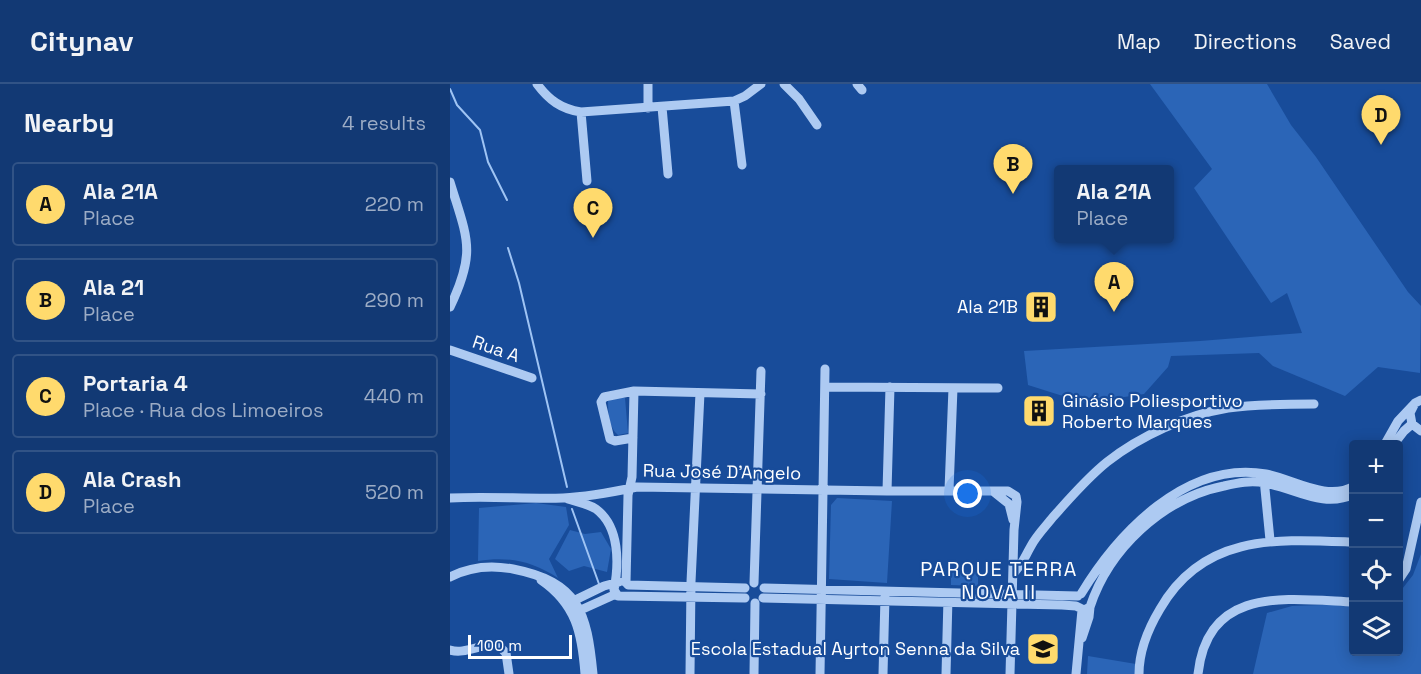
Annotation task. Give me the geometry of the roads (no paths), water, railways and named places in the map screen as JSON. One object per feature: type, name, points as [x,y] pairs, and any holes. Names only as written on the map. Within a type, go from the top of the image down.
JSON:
[{"type":"street","points":[[537,84],[561,107],[581,112],[734,101],[745,96],[760,84]]},
{"type":"street","points":[[648,84],[648,108]]},
{"type":"street","points":[[784,84],[799,99],[817,125]]},
{"type":"street","points":[[734,101],[742,165]]},
{"type":"street","points":[[662,107],[668,174]]},
{"type":"street","points":[[581,112],[587,181]]},
{"type":"street","points":[[450,182],[462,222],[468,253],[466,270],[450,307]]},
{"type":"street","name":"Rua A","points":[[450,350],[532,378]]},
{"type":"street","points":[[820,674],[825,369]]},
{"type":"street","points":[[745,593],[754,583],[759,488],[761,370]]},
{"type":"street","points":[[825,387],[998,388]]},
{"type":"street","points":[[886,491],[890,387]]},
{"type":"street","points":[[949,490],[953,388]]},
{"type":"street","points":[[633,438],[615,441],[610,439],[601,402],[604,397],[634,391],[761,394]]},
{"type":"street","points":[[625,587],[634,391]]},
{"type":"street","points":[[690,674],[700,393]]},
{"type":"street","points":[[1418,401],[1410,413],[1412,424],[1421,431]]},
{"type":"street","points":[[1387,440],[1398,421],[1418,401]]},
{"type":"street","points":[[1010,674],[1015,558],[1031,546],[1092,475],[1109,460],[1149,436],[1183,421],[1226,409],[1255,405],[1314,404]]},
{"type":"street","points":[[1397,440],[1412,424]]},
{"type":"street","points":[[1079,595],[1117,544],[1152,509],[1174,495],[1204,481],[1237,473],[1329,492],[1349,488]]},
{"type":"street","points":[[1264,478],[1270,540]]},
{"type":"street","points":[[1085,606],[1128,542],[1149,522],[1173,506],[1215,487],[1264,478],[1317,499],[1349,496]]},
{"type":"street","name":"Rua José D'Angelo","points":[[450,498],[507,496],[563,498],[602,494],[630,488],[697,487],[994,492],[1009,504],[1014,530],[1015,558]]},
{"type":"street","points":[[597,510],[602,494]]},
{"type":"street","points":[[563,498],[597,510],[609,526],[625,587]]},
{"type":"street","points":[[1403,574],[1406,569],[1421,502]]},
{"type":"street","points":[[609,526],[620,525],[628,519]]},
{"type":"street","points":[[1139,674],[1144,645],[1153,621],[1164,602],[1189,573],[1209,559],[1232,549],[1270,540],[1349,540]]},
{"type":"street","points":[[1014,573],[1025,561],[1031,546]]},
{"type":"street","points":[[450,577],[488,567],[508,568],[552,581],[564,589],[588,632],[593,674]]},
{"type":"street","points":[[754,583],[760,584],[761,597],[754,674]]},
{"type":"street","points":[[570,603],[604,586],[745,593]]},
{"type":"street","points":[[576,612],[616,594],[614,590],[625,587]]},
{"type":"street","points":[[745,593],[749,602],[761,597],[821,595],[1012,599],[1087,595],[1084,634],[1079,642],[1076,674]]},
{"type":"street","points":[[883,674],[885,596]]},
{"type":"street","points":[[946,674],[948,598]]},
{"type":"street","points":[[1012,599],[1085,606]]},
{"type":"street","points":[[1198,674],[1200,656],[1210,632],[1230,613],[1246,604],[1275,599],[1349,602]]},
{"type":"street","points":[[576,612],[585,674]]},
{"type":"street","points":[[452,652],[487,645],[499,646],[506,653],[509,674]]},
{"type":"waterway","points":[[450,89],[457,105],[480,130],[488,162],[507,200]]},
{"type":"waterway","points":[[508,248],[519,283],[567,487]]},
{"type":"waterway","points":[[572,509],[599,584]]},
{"type":"place","name":"Ala Crash","points":[[1381,145]]},
{"type":"place","name":"Ala 21","points":[[1013,194]]},
{"type":"place","name":"Portaria 4","points":[[593,238]]},
{"type":"place","name":"Ala 21B","points":[[1041,307]]},
{"type":"place","name":"Ala 21A","points":[[1114,312]]},
{"type":"place","name":"Ginásio Poliesportivo Roberto Marques","points":[[1039,411]]},
{"type":"place","name":"Escola Estadual Ayrton Senna da Silva","points":[[1043,649]]},
{"type":"district","name":"PARQUE TERRA NOVA II","points":[[999,580]]}]
